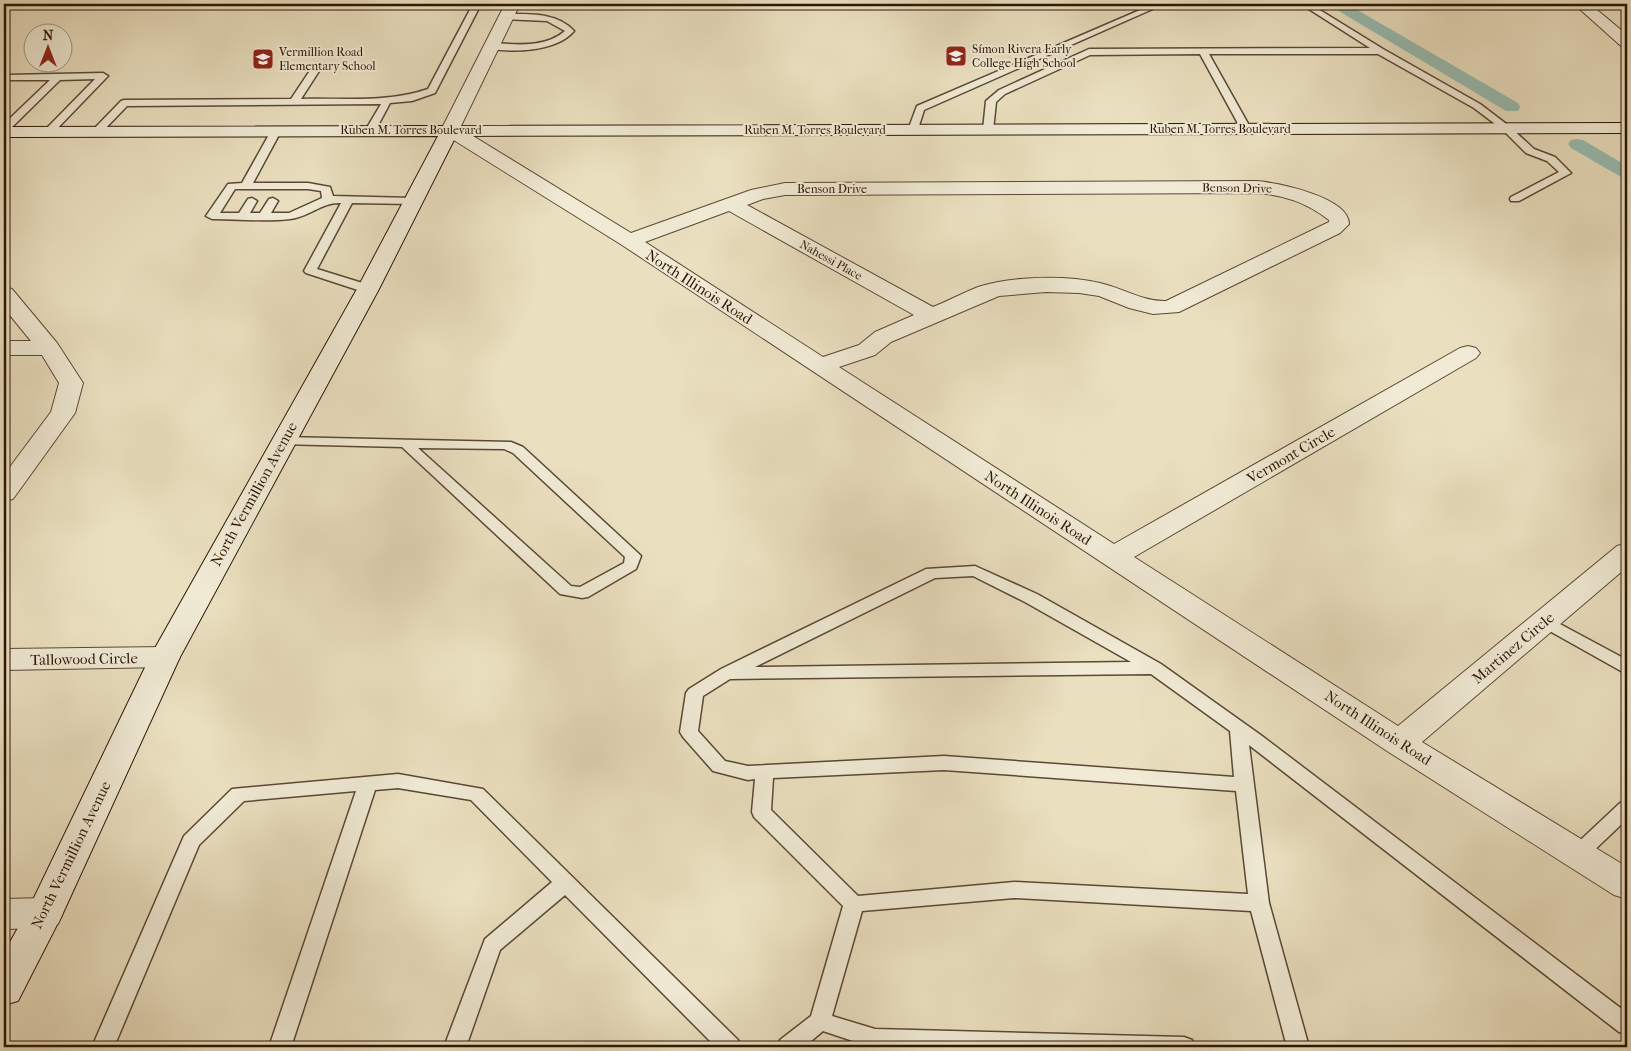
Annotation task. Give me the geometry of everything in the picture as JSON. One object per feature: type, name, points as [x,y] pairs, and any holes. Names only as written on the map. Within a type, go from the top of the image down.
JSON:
[{"type":"street","points":[[1581,4],[1627,4]]},
{"type":"street","points":[[1581,4],[1627,43]]},
{"type":"street","name":"North Vermillion Avenue","points":[[4,989],[45,913],[165,657],[368,288],[450,130],[509,10]]},
{"type":"street","name":"Ruben M. Torres Boulevard","points":[[4,130],[96,132],[1627,128]]},
{"type":"street","name":"North Illinois Road","points":[[450,130],[630,241],[1399,743],[1579,853],[1627,885]]},
{"type":"street","name":"Benson Drive","points":[[630,241],[758,194],[785,189],[1257,187],[1276,188],[1299,194],[1323,205],[1338,218],[1339,224],[1333,229],[1171,307],[1144,307],[1105,291],[1090,288],[1032,286],[1002,288],[986,292],[884,337],[866,350],[819,366]]},
{"type":"street","name":"Nahessi Place","points":[[731,204],[932,316]]},
{"type":"street","points":[[4,294],[49,348],[71,383],[63,413],[8,482]]},
{"type":"street","points":[[4,348],[49,348]]},
{"type":"street","name":"Vermont Circle","points":[[1114,556],[1468,353]]},
{"type":"street","name":"Martinez Circle","points":[[1399,743],[1627,552]]},
{"type":"street","name":"Tallowood Circle","points":[[4,660],[165,657]]},
{"type":"street","points":[[4,914],[45,913]]},
{"type":"lane","points":[[96,132],[124,103],[387,101],[412,98],[432,91],[477,4]]},
{"type":"lane","points":[[913,130],[920,108],[1160,4]]},
{"type":"lane","points":[[1306,4],[1380,51],[1477,106],[1506,128],[1530,151],[1552,159],[1566,173],[1515,199]]},
{"type":"lane","points":[[490,46],[544,44],[566,36],[570,31],[566,26],[543,18],[509,10]]},
{"type":"lane","points":[[988,130],[990,103],[1002,92],[1089,52],[1380,51]]},
{"type":"lane","points":[[1203,52],[1246,129]]},
{"type":"lane","points":[[294,102],[316,68]]},
{"type":"lane","points":[[10,77],[103,76],[48,132]]},
{"type":"lane","points":[[4,130],[58,77]]},
{"type":"lane","points":[[370,131],[387,101]]},
{"type":"lane","points":[[246,186],[276,131]]},
{"type":"lane","points":[[328,199],[326,188],[232,186],[212,216],[290,216],[312,208],[328,199],[412,202]]},
{"type":"lane","points":[[348,200],[310,271],[368,288]]},
{"type":"lane","points":[[242,216],[252,201]]},
{"type":"lane","points":[[263,216],[273,201]]},
{"type":"lane","points":[[290,216],[299,201]]},
{"type":"lane","points":[[283,441],[405,443],[506,445],[518,450],[633,556],[631,566],[582,593],[566,590],[405,443]]},
{"type":"lane","points":[[1244,785],[944,763],[748,772],[719,766],[689,732],[694,693],[727,673],[932,573],[974,571],[1031,598],[1156,668],[1239,729],[1627,1025]]},
{"type":"lane","points":[[1545,621],[1627,667]]},
{"type":"lane","points":[[727,673],[1156,668]]},
{"type":"lane","points":[[1239,729],[1259,903],[1298,1047]]},
{"type":"lane","points":[[765,772],[762,812],[854,904]]},
{"type":"lane","points":[[103,1047],[191,841],[239,794],[398,781],[476,794],[730,1047]]},
{"type":"lane","points":[[280,1047],[368,783]]},
{"type":"lane","points":[[1579,853],[1627,808]]},
{"type":"lane","points":[[455,1047],[492,945],[565,883]]},
{"type":"lane","points":[[854,904],[1014,890],[1259,903]]},
{"type":"lane","points":[[788,1047],[820,1021],[854,904]]},
{"type":"lane","points":[[820,1021],[874,1039],[1184,1047]]},
{"type":"waterway","points":[[1337,4],[1512,107]]},
{"type":"waterway","points":[[1577,144],[1627,173]]},
{"type":"place","name":"Símon Rivera Early College High School","points":[[956,56]]},
{"type":"place","name":"Vermillion Road Elementary School","points":[[263,59]]}]
